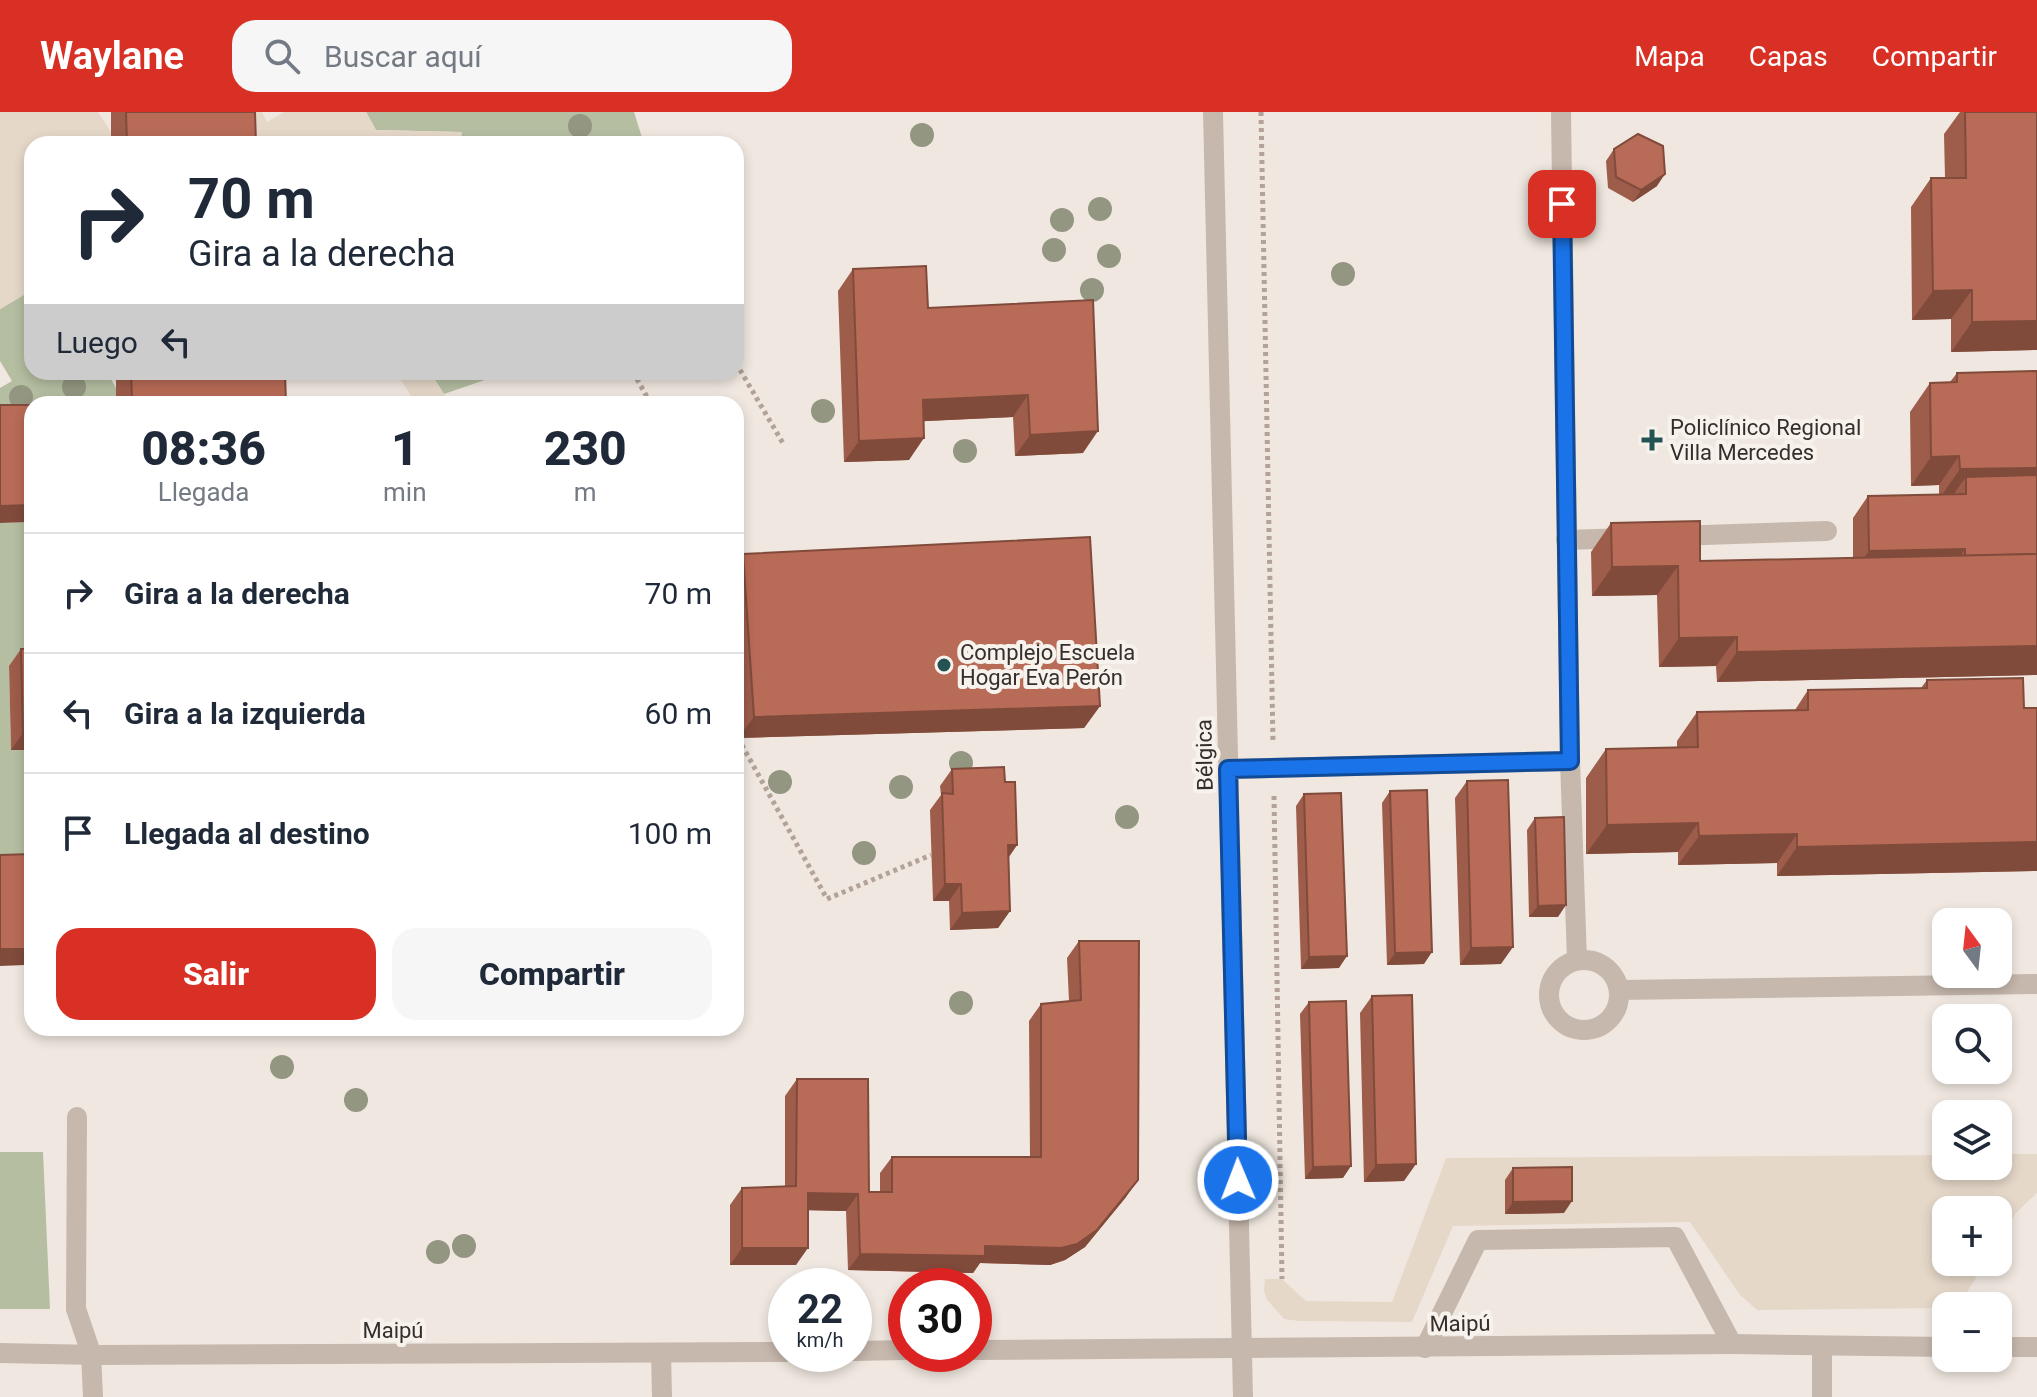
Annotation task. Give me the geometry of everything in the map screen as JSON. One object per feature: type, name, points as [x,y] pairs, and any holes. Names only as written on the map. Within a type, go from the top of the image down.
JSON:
[{"type":"street","name":"Bélgica","points":[[1213,112],[1243,1397]]},
{"type":"street","points":[[1561,112],[1570,761],[1577,960]]},
{"type":"street","points":[[1566,540],[1827,531]]},
{"type":"street","points":[[1228,769],[1570,761]]},
{"type":"street","points":[[1577,960],[1589,960],[1609,970],[1619,990],[1615,1013],[1597,1028],[1585,1030],[1562,1023],[1549,1004],[1548,992],[1557,971],[1577,960]]},
{"type":"street","points":[[1619,990],[2037,984]]},
{"type":"street","points":[[77,1117],[76,1309],[91,1353],[93,1397]]},
{"type":"street","points":[[1425,1348],[1478,1240],[1675,1237],[1732,1344]]},
{"type":"street","name":"Maipú","points":[[992,1350],[1732,1344],[1932,1347]]},
{"type":"street","points":[[1822,1347],[1822,1397]]},
{"type":"street","points":[[2012,1347],[2037,1347]]},
{"type":"street","name":"Maipú","points":[[0,1353],[768,1352]]},
{"type":"street","points":[[661,1353],[662,1397]]},
{"type":"path","points":[[1261,112],[1282,1279]]},
{"type":"path","points":[[744,377],[784,445]]},
{"type":"path","points":[[744,749],[827,899],[931,855]]},
{"type":"green space","points":[[366,112],[634,112],[642,136],[461,136],[461,132],[376,130]]},
{"type":"green space","points":[[24,295],[24,380],[112,380],[116,396],[24,396],[24,421],[0,422],[0,388],[12,381],[0,361],[0,309]]},
{"type":"green space","points":[[435,380],[485,380],[444,394]]},
{"type":"green space","points":[[24,522],[24,666],[9,667],[11,750],[24,750],[24,884],[0,871],[0,523]]},
{"type":"green space","points":[[0,1152],[43,1152],[50,1309],[0,1309]]},
{"type":"shaded area","points":[[0,112],[98,112],[111,136],[24,136],[24,295],[0,309]]},
{"type":"shaded area","points":[[239,112],[262,112],[267,122],[284,112],[366,112],[376,130],[462,132],[462,136],[240,136]]},
{"type":"shaded area","points":[[401,380],[435,380],[445,396],[411,396]]},
{"type":"shaded area","points":[[2012,1154],[2037,1154],[2037,1193],[2012,1219],[2012,1196],[1932,1196],[1932,1276],[1977,1276],[1967,1292],[1932,1292],[1932,1308],[1757,1310],[1740,1295],[1690,1222],[1453,1226],[1412,1322],[1284,1319],[1267,1300],[1265,1279],[1282,1279],[1306,1301],[1392,1302],[1446,1158],[1932,1155],[1932,1180],[2012,1180]]},
{"type":"building","points":[[126,112],[255,112],[256,136],[127,136]]},
{"type":"building","points":[[1965,112],[2037,112],[2037,321],[1972,322],[1972,290],[1933,291],[1931,178],[1966,178]]},
{"type":"building","points":[[1638,134],[1663,146],[1665,174],[1641,190],[1616,177],[1614,149]]},
{"type":"building","points":[[926,266],[928,308],[1093,300],[1098,431],[1030,435],[1028,395],[923,400],[924,438],[859,441],[853,269]]},
{"type":"building","points":[[2037,371],[2037,468],[1960,469],[1959,456],[1931,457],[1930,383],[1957,382],[1957,373]]},
{"type":"building","points":[[131,380],[285,380],[286,396],[132,396]]},
{"type":"building","points":[[0,405],[24,405],[24,505],[0,506]]},
{"type":"building","points":[[2037,475],[2037,554],[1965,556],[1965,549],[1869,551],[1868,496],[1966,494],[1966,477]]},
{"type":"building","points":[[1700,521],[1700,561],[2037,554],[2037,646],[1737,652],[1737,637],[1679,638],[1678,566],[1612,567],[1611,523]]},
{"type":"building","points":[[1090,537],[1100,706],[754,717],[744,554]]},
{"type":"building","points":[[21,649],[24,649],[23,733]]},
{"type":"building","points":[[2023,678],[2024,708],[2037,708],[2037,842],[1797,847],[1797,834],[1699,836],[1698,823],[1607,825],[1606,749],[1698,747],[1697,712],[1808,710],[1808,690],[1927,688],[1927,680]]},
{"type":"building","points":[[1004,767],[1005,782],[1015,782],[1017,845],[1008,845],[1010,911],[962,913],[961,884],[945,884],[942,793],[953,794],[952,769]]},
{"type":"building","points":[[1508,780],[1513,947],[1471,948],[1467,781]]},
{"type":"building","points":[[1427,790],[1432,952],[1395,953],[1390,791]]},
{"type":"building","points":[[1341,793],[1347,956],[1309,957],[1304,794]]},
{"type":"building","points":[[1564,817],[1566,905],[1538,906],[1535,818]]},
{"type":"building","points":[[24,854],[24,949],[0,949],[0,855]]},
{"type":"building","points":[[1079,941],[1139,941],[1138,1180],[1097,1230],[1077,1244],[1061,1248],[985,1246],[985,1256],[860,1254],[858,1194],[808,1193],[808,1248],[742,1248],[742,1188],[796,1186],[797,1079],[868,1079],[869,1192],[892,1192],[892,1157],[1041,1157],[1041,1004],[1081,1000]]},
{"type":"building","points":[[1412,995],[1416,1164],[1376,1165],[1372,996]]},
{"type":"building","points":[[1346,1001],[1351,1166],[1313,1167],[1309,1002]]},
{"type":"building","points":[[1572,1167],[1572,1201],[1513,1202],[1513,1168]]},
{"type":"place","name":"Policlínico Regional Villa Mercedes","points":[[1652,440]]},
{"type":"place","name":"Complejo Escuela Hogar Eva Perón","points":[[944,665]]},
{"type":"route","points":[[1238,1180],[1228,769],[1570,761],[1562,204]]}]
